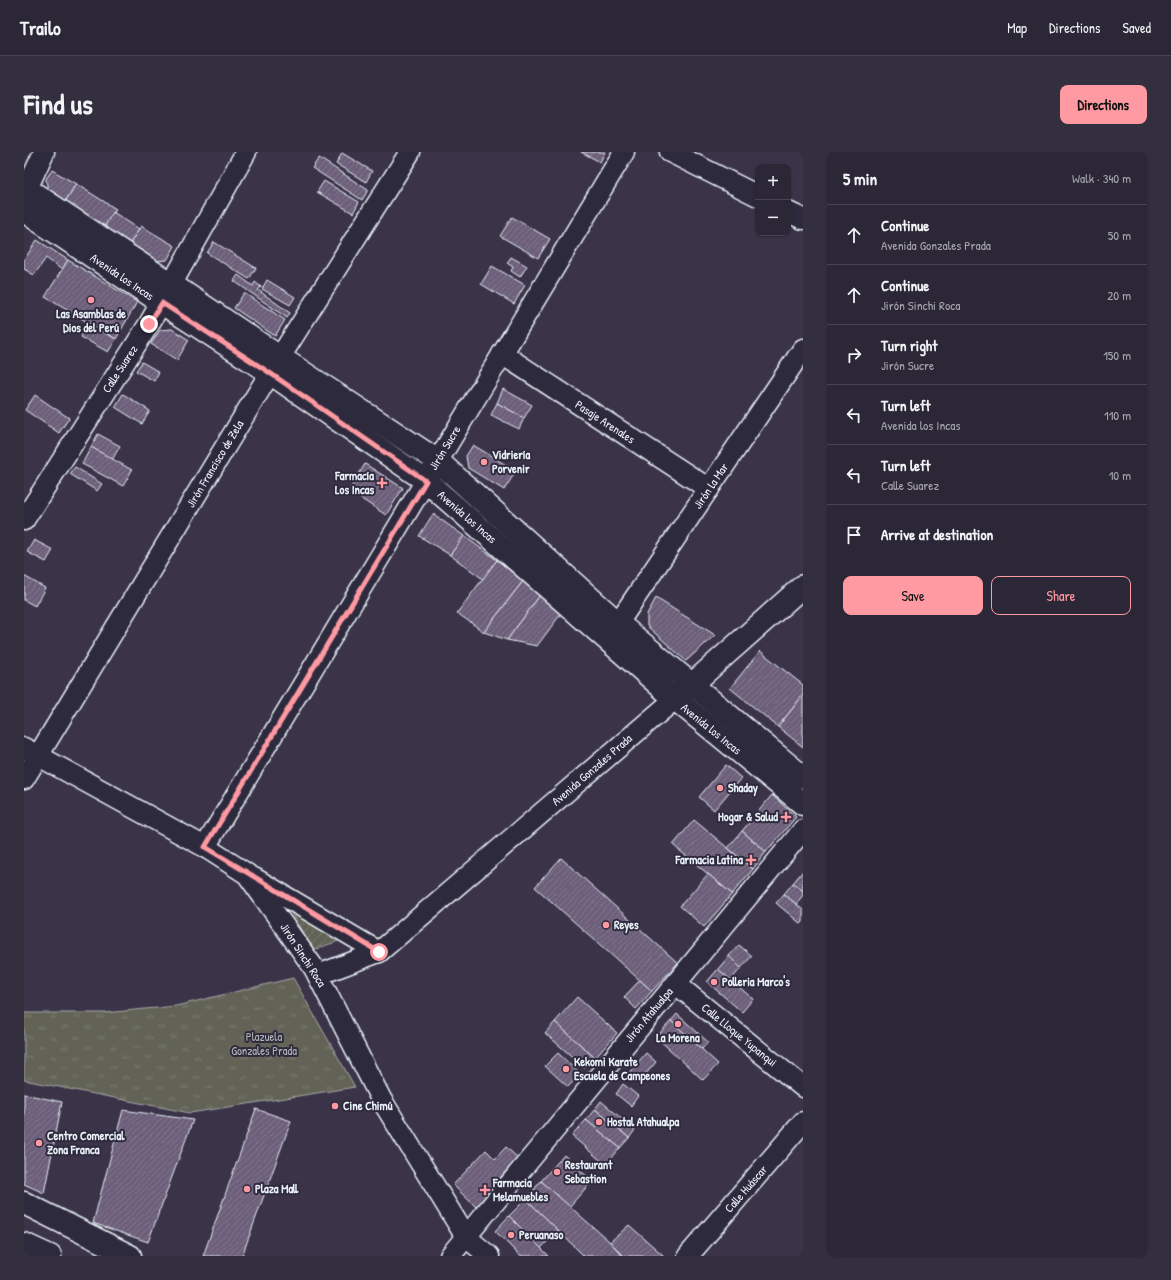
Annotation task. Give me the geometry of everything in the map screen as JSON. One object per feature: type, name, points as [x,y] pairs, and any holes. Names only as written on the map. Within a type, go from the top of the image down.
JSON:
[{"type":"street","points":[[25,190],[44,152]]},
{"type":"street","name":"Calle Suarez","points":[[24,520],[162,303],[171,284],[246,152]]},
{"type":"street","name":"Jirón Francisco de Zela","points":[[24,779],[31,752],[410,152]]},
{"type":"street","name":"Jirón Sucre","points":[[205,847],[624,152]]},
{"type":"street","points":[[670,152],[755,194]]},
{"type":"street","name":"Avenida los Incas","points":[[25,190],[171,284],[275,366],[426,481],[675,699],[803,804]]},
{"type":"street","name":"Avenida los Incas","points":[[24,211],[162,303],[275,366],[438,461],[618,623],[803,777]]},
{"type":"street","points":[[791,213],[803,219]]},
{"type":"street","name":"Jirón la Mar","points":[[618,623],[803,349]]},
{"type":"street","name":"Pasaje Arenales","points":[[502,354],[709,489]]},
{"type":"street","name":"Avenida Gonzales Prada","points":[[318,975],[379,952],[675,699],[803,586]]},
{"type":"street","name":"Jirón Sinchi Roca","points":[[31,752],[205,847],[247,874],[318,975],[381,1099],[466,1237],[488,1256]]},
{"type":"street","name":"Jirón Atahualpa","points":[[450,1256],[803,830]]},
{"type":"street","points":[[247,874],[379,952]]},
{"type":"street","name":"Calle Lloque Yupanqui","points":[[676,984],[803,1087]]},
{"type":"street","name":"Calle Huáscar","points":[[688,1256],[803,1122]]},
{"type":"street","points":[[24,1203],[130,1256]]},
{"type":"street","points":[[24,1244],[50,1256]]},
{"type":"green space","points":[[288,908],[341,940],[313,950]]},
{"type":"green space","name":"Plazuela Gonzales Prada","points":[[293,978],[355,1087],[190,1113],[24,1080],[24,1013],[104,1013],[176,1006]]},
{"type":"building","points":[[581,152],[605,152],[600,162]]},
{"type":"building","points":[[342,153],[372,171],[366,182],[336,164]]},
{"type":"building","points":[[319,158],[368,190],[362,200],[312,168]]},
{"type":"building","points":[[52,170],[76,184],[63,205],[49,197],[46,179]]},
{"type":"building","points":[[324,181],[359,202],[353,213],[317,192]]},
{"type":"building","points":[[76,184],[116,209],[103,229],[63,205]]},
{"type":"building","points":[[113,212],[139,229],[129,245],[103,229]]},
{"type":"building","points":[[512,217],[550,239],[538,258],[500,236]]},
{"type":"building","points":[[141,226],[175,246],[167,260],[155,261],[129,245]]},
{"type":"building","points":[[37,240],[68,260],[62,270],[46,258],[34,275],[24,269],[24,260]]},
{"type":"building","points":[[214,242],[256,268],[249,279],[207,253]]},
{"type":"building","points":[[511,257],[527,266],[520,277],[511,271],[513,267],[507,263]]},
{"type":"building","name":"Las Asamblas de Dios del Perú","points":[[68,260],[137,302],[116,339],[45,297]]},
{"type":"building","points":[[492,266],[525,285],[514,304],[481,284]]},
{"type":"building","points":[[238,275],[253,286],[255,282],[261,287],[258,290],[290,313],[287,318],[234,281]]},
{"type":"building","points":[[267,280],[295,297],[290,305],[262,289]]},
{"type":"building","points":[[244,293],[285,320],[275,336],[234,308]]},
{"type":"building","points":[[88,324],[116,339],[108,352],[81,337]]},
{"type":"building","points":[[172,329],[189,340],[177,360],[151,344],[160,330]]},
{"type":"building","points":[[142,362],[159,372],[154,381],[136,371]]},
{"type":"building","points":[[503,389],[532,405],[524,418],[497,403]]},
{"type":"building","points":[[123,394],[150,411],[142,424],[115,407]]},
{"type":"building","points":[[35,395],[69,418],[59,433],[25,410]]},
{"type":"building","points":[[497,403],[524,418],[519,429],[491,415]]},
{"type":"building","points":[[98,434],[120,446],[112,460],[91,447]]},
{"type":"building","name":"Vidriería Porvenir","points":[[473,445],[516,471],[504,490],[468,468],[466,456]]},
{"type":"building","points":[[91,447],[132,470],[123,486],[82,464]]},
{"type":"building","points":[[365,464],[403,488],[386,515],[349,491]]},
{"type":"building","points":[[75,467],[102,484],[97,491],[70,474]]},
{"type":"building","points":[[433,514],[464,536],[450,555],[419,536]]},
{"type":"building","points":[[464,536],[497,560],[483,579],[450,555]]},
{"type":"building","points":[[34,540],[53,550],[46,562],[27,552]]},
{"type":"building","points":[[497,560],[523,581],[484,632],[457,613]]},
{"type":"building","points":[[24,576],[45,588],[35,606],[24,600]]},
{"type":"building","points":[[523,581],[541,594],[507,640],[484,632]]},
{"type":"building","points":[[541,594],[563,611],[537,646],[507,640]]},
{"type":"building","points":[[656,598],[715,635],[686,661],[647,626],[647,614]]},
{"type":"building","points":[[760,651],[803,685],[803,695],[778,727],[730,688]]},
{"type":"building","points":[[803,695],[803,747],[778,727]]},
{"type":"building","name":"Shaday","points":[[726,765],[741,778],[714,810],[699,797]]},
{"type":"building","points":[[772,795],[796,817],[766,852],[742,831]]},
{"type":"building","points":[[694,820],[753,869],[732,894],[673,845]]},
{"type":"building","points":[[742,831],[766,852],[753,869],[728,848]]},
{"type":"building","name":"Reyes","points":[[561,858],[678,963],[652,991],[535,887]]},
{"type":"building","points":[[803,871],[803,891],[793,883]]},
{"type":"building","points":[[708,874],[732,894],[704,927],[680,906]]},
{"type":"building","points":[[793,883],[803,891],[803,895],[796,904],[784,894]]},
{"type":"building","points":[[784,894],[803,910],[803,922],[801,924],[776,903]]},
{"type":"building","points":[[739,945],[752,956],[741,968],[729,956]]},
{"type":"building","points":[[729,956],[741,968],[730,981],[718,969]]},
{"type":"building","points":[[718,969],[753,999],[742,1012],[707,982]]},
{"type":"building","points":[[640,980],[652,991],[636,1009],[624,997]]},
{"type":"building","points":[[577,997],[617,1033],[595,1058],[555,1022]]},
{"type":"building","points":[[677,1014],[708,1042],[702,1049],[671,1021]]},
{"type":"building","points":[[671,1021],[718,1064],[703,1080],[656,1037]]},
{"type":"building","points":[[555,1022],[595,1058],[585,1068],[545,1033]]},
{"type":"building","points":[[558,1053],[580,1074],[568,1087],[545,1066]]},
{"type":"building","points":[[646,1053],[656,1062],[639,1082],[629,1073]]},
{"type":"building","points":[[623,1084],[638,1096],[631,1106],[616,1094]]},
{"type":"building","name":"Centro Comercial Zona Franca","points":[[24,1094],[62,1102],[44,1193],[24,1184]]},
{"type":"building","points":[[601,1101],[635,1130],[629,1138],[595,1109]]},
{"type":"building","name":"Plaza Mall","points":[[256,1109],[291,1121],[242,1256],[203,1256]]},
{"type":"building","points":[[595,1109],[629,1138],[620,1148],[586,1120]]},
{"type":"building","points":[[123,1110],[193,1120],[148,1242],[93,1223]]},
{"type":"building","points":[[586,1120],[620,1148],[606,1165],[572,1136]]},
{"type":"building","points":[[506,1147],[521,1161],[477,1208],[453,1185],[486,1150],[495,1159]]},
{"type":"building","points":[[564,1155],[592,1181],[569,1207],[541,1181]]},
{"type":"building","points":[[541,1181],[610,1242],[623,1256],[584,1256],[526,1199]]},
{"type":"building","points":[[526,1199],[558,1230],[541,1248],[509,1216]]},
{"type":"building","points":[[509,1216],[549,1256],[520,1256],[495,1231]]},
{"type":"building","points":[[629,1225],[664,1256],[624,1256],[610,1242]]},
{"type":"place","name":"Las Asamblas de Dios del Perú","points":[[91,300]]},
{"type":"place","name":"Vidriería Porvenir","points":[[484,462]]},
{"type":"place","name":"Farmacía Los Incas","points":[[382,483]]},
{"type":"place","name":"Shaday","points":[[720,788]]},
{"type":"place","name":"Hogar & Salud","points":[[786,817]]},
{"type":"place","name":"Farmacia Latina","points":[[751,860]]},
{"type":"place","name":"Reyes","points":[[606,925]]},
{"type":"place","name":"Polleria Marco's","points":[[714,982]]},
{"type":"place","name":"La Morena","points":[[678,1024]]},
{"type":"place","name":"Kekomi Karate Escuela de Campeones","points":[[566,1069]]},
{"type":"place","name":"Cine Chimú","points":[[335,1106]]},
{"type":"place","name":"Hostal Atahualpa","points":[[599,1122]]},
{"type":"place","name":"Centro Comercial Zona Franca","points":[[39,1143]]},
{"type":"place","name":"Restaurant Sebastion","points":[[557,1172]]},
{"type":"place","name":"Plaza Mall","points":[[247,1189]]},
{"type":"place","name":"Farmacia Melamuebles","points":[[485,1190]]},
{"type":"place","name":"Peruanaso","points":[[511,1235]]},
{"type":"route","points":[[149,324],[162,303],[270,373],[426,481],[205,847],[247,874],[379,952]]}]
